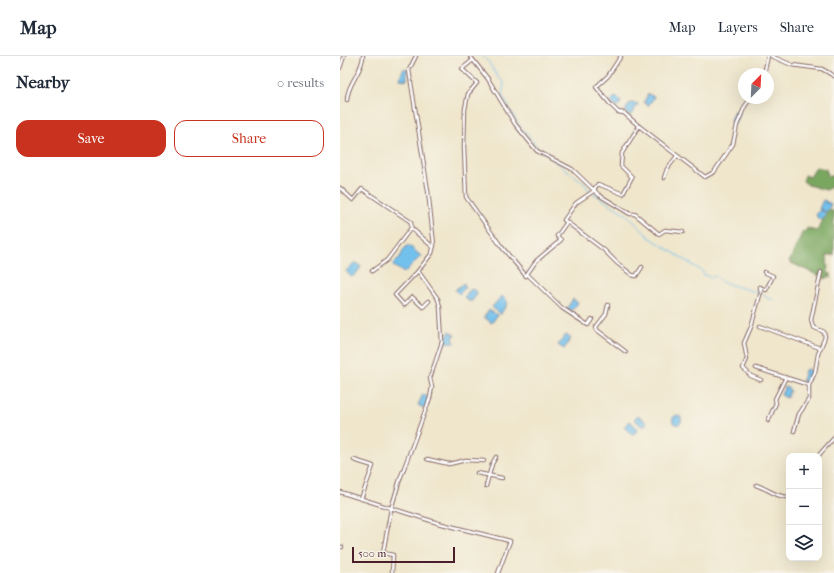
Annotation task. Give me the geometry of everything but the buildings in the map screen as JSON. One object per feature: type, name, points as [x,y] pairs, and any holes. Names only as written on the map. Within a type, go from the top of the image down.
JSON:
[{"type":"street","points":[[340,68],[344,56]]},
{"type":"street","points":[[347,100],[349,91],[363,63],[363,56]]},
{"type":"street","points":[[416,56],[409,70],[428,191],[433,247],[432,253],[418,271],[395,295],[404,305],[412,297],[423,306],[429,300]]},
{"type":"street","points":[[470,56],[488,79],[516,124],[537,151],[572,169],[599,195],[630,214],[635,214],[659,234],[665,230],[683,232]]},
{"type":"street","points":[[621,56],[608,76],[596,87],[611,106],[618,112],[624,113],[704,177],[714,172],[733,144],[736,125],[746,104]]},
{"type":"street","points":[[766,68],[770,56],[792,65],[822,69],[834,76]]},
{"type":"street","points":[[473,60],[462,69],[477,83],[468,94],[465,109],[464,147],[466,197],[501,246],[526,276]]},
{"type":"street","points":[[639,126],[622,153],[621,166],[632,177],[623,194],[598,184],[576,203],[564,218],[632,275],[636,276],[642,267]]},
{"type":"street","points":[[664,178],[667,169],[677,156]]},
{"type":"street","points":[[340,188],[354,200],[362,189],[411,222],[411,228],[387,260],[372,271]]},
{"type":"street","points":[[567,222],[557,236],[561,240],[536,261],[527,274],[562,308],[588,325],[592,319]]},
{"type":"street","points":[[411,228],[433,247]]},
{"type":"street","points":[[392,573],[393,555],[383,553],[391,509],[400,479],[430,398],[432,387],[430,378],[442,342],[440,307],[438,299],[418,271]]},
{"type":"street","points":[[761,380],[750,376],[743,368],[747,359],[744,343],[751,327],[761,294],[760,287],[766,290],[773,276],[764,272]]},
{"type":"street","points":[[794,431],[799,414],[809,399],[809,385],[815,372],[820,348],[826,333],[813,327],[811,320],[821,272]]},
{"type":"street","points":[[608,306],[606,314],[596,327],[597,330],[626,352]]},
{"type":"street","points":[[760,326],[820,348]]},
{"type":"street","points":[[756,368],[785,379],[809,385]]},
{"type":"street","points":[[768,421],[785,379]]},
{"type":"street","points":[[821,453],[834,438]]},
{"type":"street","points":[[486,486],[492,464],[496,457]]},
{"type":"street","points":[[427,459],[449,464],[466,460],[484,461],[492,464]]},
{"type":"street","points":[[354,460],[373,466],[362,499]]},
{"type":"street","points":[[477,474],[502,478]]},
{"type":"street","points":[[756,485],[767,489],[774,495],[786,498]]},
{"type":"street","points":[[340,492],[442,524],[510,540],[498,573]]},
{"type":"green space","points":[[816,167],[826,169],[827,176],[834,175],[834,188],[831,187],[826,190],[808,185],[803,181],[805,175],[810,177]]},
{"type":"green space","points":[[828,209],[834,212],[834,255],[827,255],[828,273],[831,274],[831,277],[827,277],[826,279],[789,262],[803,231],[805,232],[807,228],[816,231]]},
{"type":"water","points":[[403,69],[407,69],[407,80],[400,79]]},
{"type":"water","points":[[648,94],[654,97],[648,106],[644,102]]},
{"type":"water","points":[[616,97],[621,102],[616,107],[611,102]]},
{"type":"water","points":[[630,103],[638,104],[630,116],[626,113],[626,109]]},
{"type":"water","points":[[734,111],[740,113],[735,124],[730,121]]},
{"type":"water","points":[[823,200],[826,201],[826,204],[827,202],[831,204],[827,212],[819,209]]},
{"type":"water","points":[[819,211],[823,211],[825,215],[823,219],[819,219],[817,217],[817,213]]},
{"type":"water","points":[[408,245],[421,256],[404,273],[392,265],[400,257],[403,250]]},
{"type":"water","points":[[355,262],[361,267],[355,275],[351,277],[346,271]]},
{"type":"water","points":[[464,283],[465,288],[459,294],[455,290]]},
{"type":"water","points":[[471,289],[476,291],[477,294],[472,301],[469,301],[464,298]]},
{"type":"water","points":[[502,296],[507,301],[507,304],[500,315],[492,307]]},
{"type":"water","points":[[573,299],[578,303],[571,311],[567,308]]},
{"type":"water","points":[[489,310],[497,315],[492,323],[484,317]]},
{"type":"water","points":[[450,331],[455,335],[453,338],[455,343],[445,342]]},
{"type":"water","points":[[566,335],[571,338],[564,349],[558,345]]},
{"type":"water","points":[[808,369],[811,373],[806,382],[802,381],[805,370]]},
{"type":"water","points":[[785,386],[790,390],[787,398],[781,395]]},
{"type":"water","points":[[423,394],[427,397],[428,401],[424,408],[418,405]]},
{"type":"water","points":[[638,415],[647,423],[643,427],[634,419]]},
{"type":"water","points":[[675,416],[679,416],[681,420],[679,424],[675,424],[673,422],[673,418]]},
{"type":"water","points":[[630,421],[638,430],[632,435],[624,427]]},
{"type":"waterway","points":[[482,56],[488,61],[497,76],[504,83],[502,95],[519,125],[542,152],[546,154]]},
{"type":"waterway","points":[[553,160],[583,182],[590,191]]},
{"type":"waterway","points":[[593,193],[627,215],[649,237],[702,271],[704,275],[712,277],[716,276],[722,282],[762,294],[769,299],[773,299]]}]
